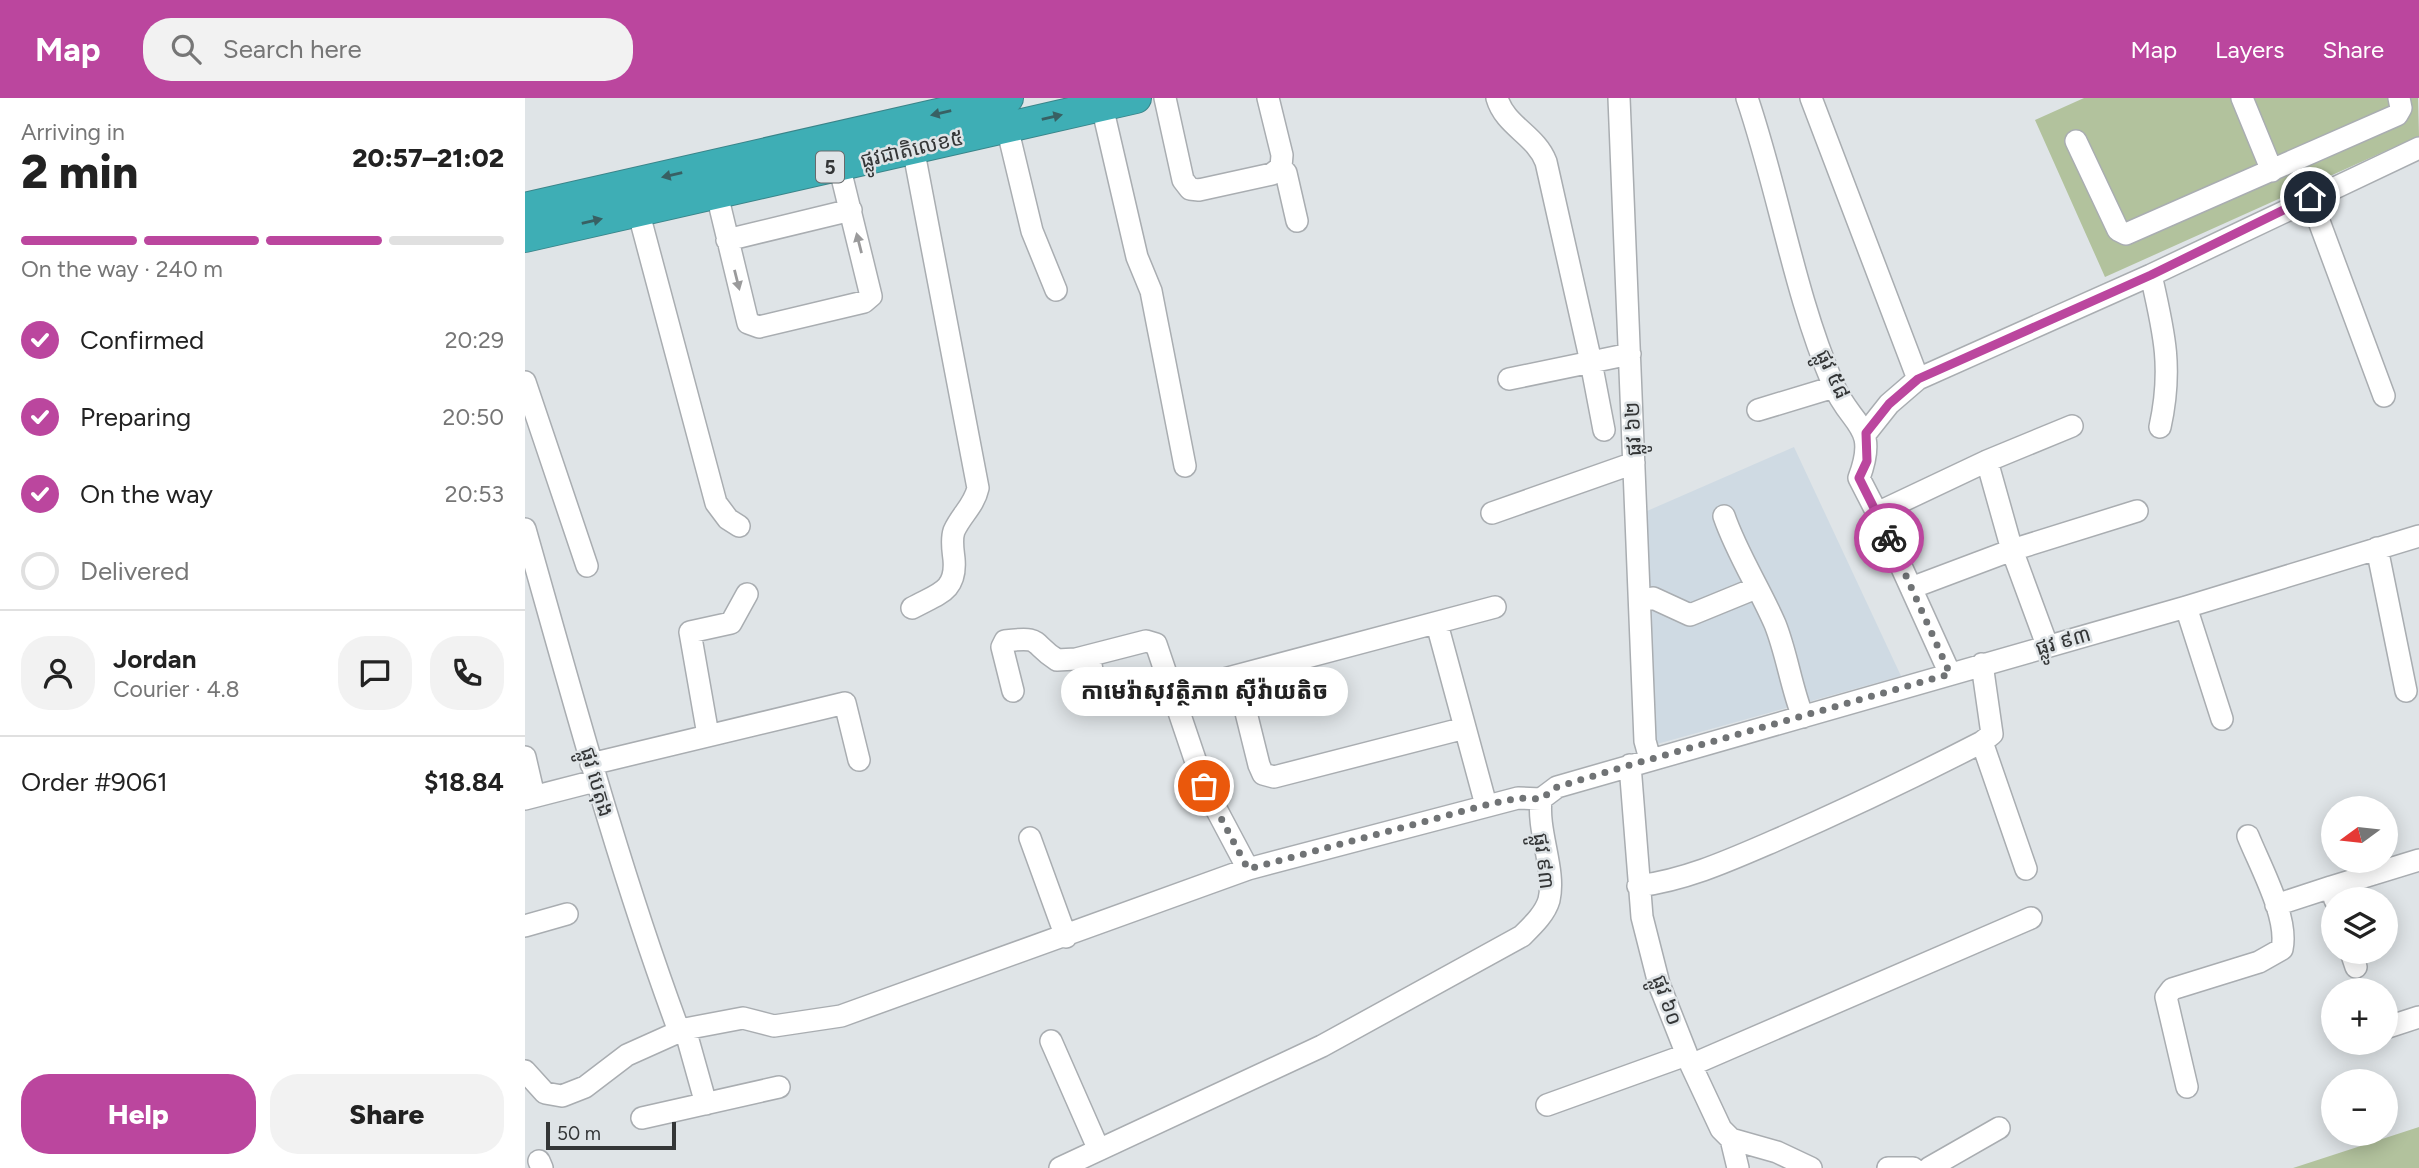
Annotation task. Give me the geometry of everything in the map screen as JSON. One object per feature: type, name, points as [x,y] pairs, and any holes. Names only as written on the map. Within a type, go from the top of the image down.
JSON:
[{"type":"highway","name":"ផ្លូវជាតិលេខ៥","points":[[525,237],[635,197],[713,179],[1008,113],[1102,106],[1136,98]]},
{"type":"highway","name":"ផ្លូវជាតិលេខ៥","points":[[713,179],[839,165],[911,135]]},
{"type":"highway","name":"ផ្លូវជាតិលេខ៥","points":[[525,208],[635,197]]},
{"type":"street","points":[[1165,98],[1182,180],[1190,189],[1199,190],[1272,174],[1281,167]]},
{"type":"street","points":[[1268,98],[1282,155],[1281,167],[1286,173],[1297,221]]},
{"type":"street","points":[[1497,98],[1503,115],[1539,145],[1546,162],[1604,430]]},
{"type":"street","name":"ផ្លូវ ៦២","points":[[1619,98],[1645,741],[1640,762]]},
{"type":"street","name":"ផ្លូវ ៥៨","points":[[1748,98],[1770,166],[1813,329],[1834,387],[1866,433]]},
{"type":"street","points":[[1811,98],[1918,379]]},
{"type":"street","points":[[2242,98],[2272,171]]},
{"type":"street","points":[[2076,141],[2118,230],[2126,234],[2397,115],[2401,108],[2399,98]]},
{"type":"street","points":[[1102,106],[1137,257],[1151,291],[1185,466]]},
{"type":"street","points":[[1008,113],[1032,231],[1056,290]]},
{"type":"street","points":[[911,135],[978,488],[975,502],[960,521],[952,541],[955,578],[951,585],[912,608]]},
{"type":"street","points":[[1950,674],[1859,478],[1867,461],[1866,433],[1889,404],[1918,379],[2151,275],[2310,197],[2419,148]]},
{"type":"street","points":[[713,179],[748,323],[759,327],[864,302],[871,296],[839,165]]},
{"type":"street","points":[[635,197],[716,503],[727,519],[739,526]]},
{"type":"street","points":[[2310,197],[2385,396]]},
{"type":"street","points":[[727,240],[851,211]]},
{"type":"street","points":[[2151,275],[2168,348],[2167,396],[2160,427]]},
{"type":"street","points":[[1509,379],[1630,355]]},
{"type":"street","points":[[525,382],[531,422],[587,566]]},
{"type":"street","points":[[1758,410],[1834,387]]},
{"type":"street","points":[[1877,513],[1987,461],[2072,426]]},
{"type":"street","points":[[1987,461],[2012,550],[2047,645]]},
{"type":"street","points":[[1492,513],[1634,463]]},
{"type":"street","points":[[1911,588],[2012,550],[2137,512]]},
{"type":"street","points":[[1724,516],[1736,551],[1785,651],[1803,717]]},
{"type":"street","name":"ផ្លូវ បេតុង","points":[[525,530],[593,772],[653,962],[682,1030],[706,1104]]},
{"type":"street","name":"ផ្លូវ ៩៣","points":[[1069,1165],[1098,1148],[1322,1046],[1522,936],[1538,920],[1549,900],[1548,874],[1538,819],[1541,799],[1557,787],[2186,607],[2419,536]]},
{"type":"street","points":[[2377,548],[2406,691]]},
{"type":"street","points":[[1640,601],[1653,598],[1690,615],[1756,588]]},
{"type":"street","points":[[708,735],[690,632],[731,623],[747,594]]},
{"type":"street","points":[[1209,683],[1495,607]]},
{"type":"street","points":[[2186,607],[2222,719]]},
{"type":"street","points":[[1437,624],[1486,805]]},
{"type":"street","points":[[1013,691],[1002,647],[1005,641],[1029,638],[1040,642],[1057,660],[1089,656],[1146,641],[1156,644],[1204,786],[1248,869]]},
{"type":"street","points":[[1089,656],[1098,698]]},
{"type":"street","points":[[1638,886],[1671,882],[1742,855],[1834,815],[1982,742],[1992,734],[1982,664]]},
{"type":"street","points":[[1237,676],[1259,765],[1263,774],[1273,777],[1465,728]]},
{"type":"street","points":[[525,757],[530,797],[593,772],[708,735],[845,703],[859,760]]},
{"type":"street","points":[[1982,742],[2026,869]]},
{"type":"street","name":"ផ្លូវ ៦០","points":[[1640,762],[1638,886],[1659,984],[1689,1060],[1721,1129],[1731,1139],[1738,1168]]},
{"type":"street","points":[[525,1071],[545,1093],[562,1096],[585,1087],[627,1055],[682,1030],[743,1018],[774,1026],[841,1016],[1066,937],[1248,869],[1486,805],[1518,798],[1541,799]]},
{"type":"street","points":[[2187,1087],[2166,997],[2172,989],[2259,962],[2282,949],[2285,936],[2276,905],[2248,836]]},
{"type":"street","points":[[1030,838],[1066,937]]},
{"type":"street","points":[[2349,887],[2419,860]]},
{"type":"street","points":[[2276,905],[2321,896]]},
{"type":"street","points":[[525,926],[567,915]]},
{"type":"street","points":[[1547,1105],[1689,1060],[2031,918]]},
{"type":"street","points":[[2398,1024],[2419,1017]]},
{"type":"street","points":[[1051,1041],[1098,1148]]},
{"type":"street","points":[[642,1118],[779,1087]]},
{"type":"street","points":[[1929,1168],[1999,1128]]},
{"type":"street","points":[[1731,1139],[1777,1152],[1811,1168]]},
{"type":"street","points":[[1888,1168],[1913,1168]]},
{"type":"shaded area","points":[[1794,447],[1901,676],[1657,744],[1647,731],[1639,525],[1647,511]]},
{"type":"green space","points":[[2084,98],[2418,98],[2419,136],[2105,277],[2035,120]]},
{"type":"green space","points":[[2419,1127],[2419,1168],[2293,1168],[2361,1146],[2398,1146],[2398,1134]]},
{"type":"way so far","points":[[1204,786],[1248,869],[1486,805],[1518,798],[1541,799],[1557,787],[1950,674],[1889,538]]},
{"type":"place","name":"កាមេរ៉ាសុវត្ថិភាព ស៊ីវ៉ាយតិច","points":[[1204,786]]},
{"type":"route","points":[[1889,538],[1859,478],[1867,461],[1866,433],[1889,404],[1918,379],[2151,275],[2310,197]]}]
